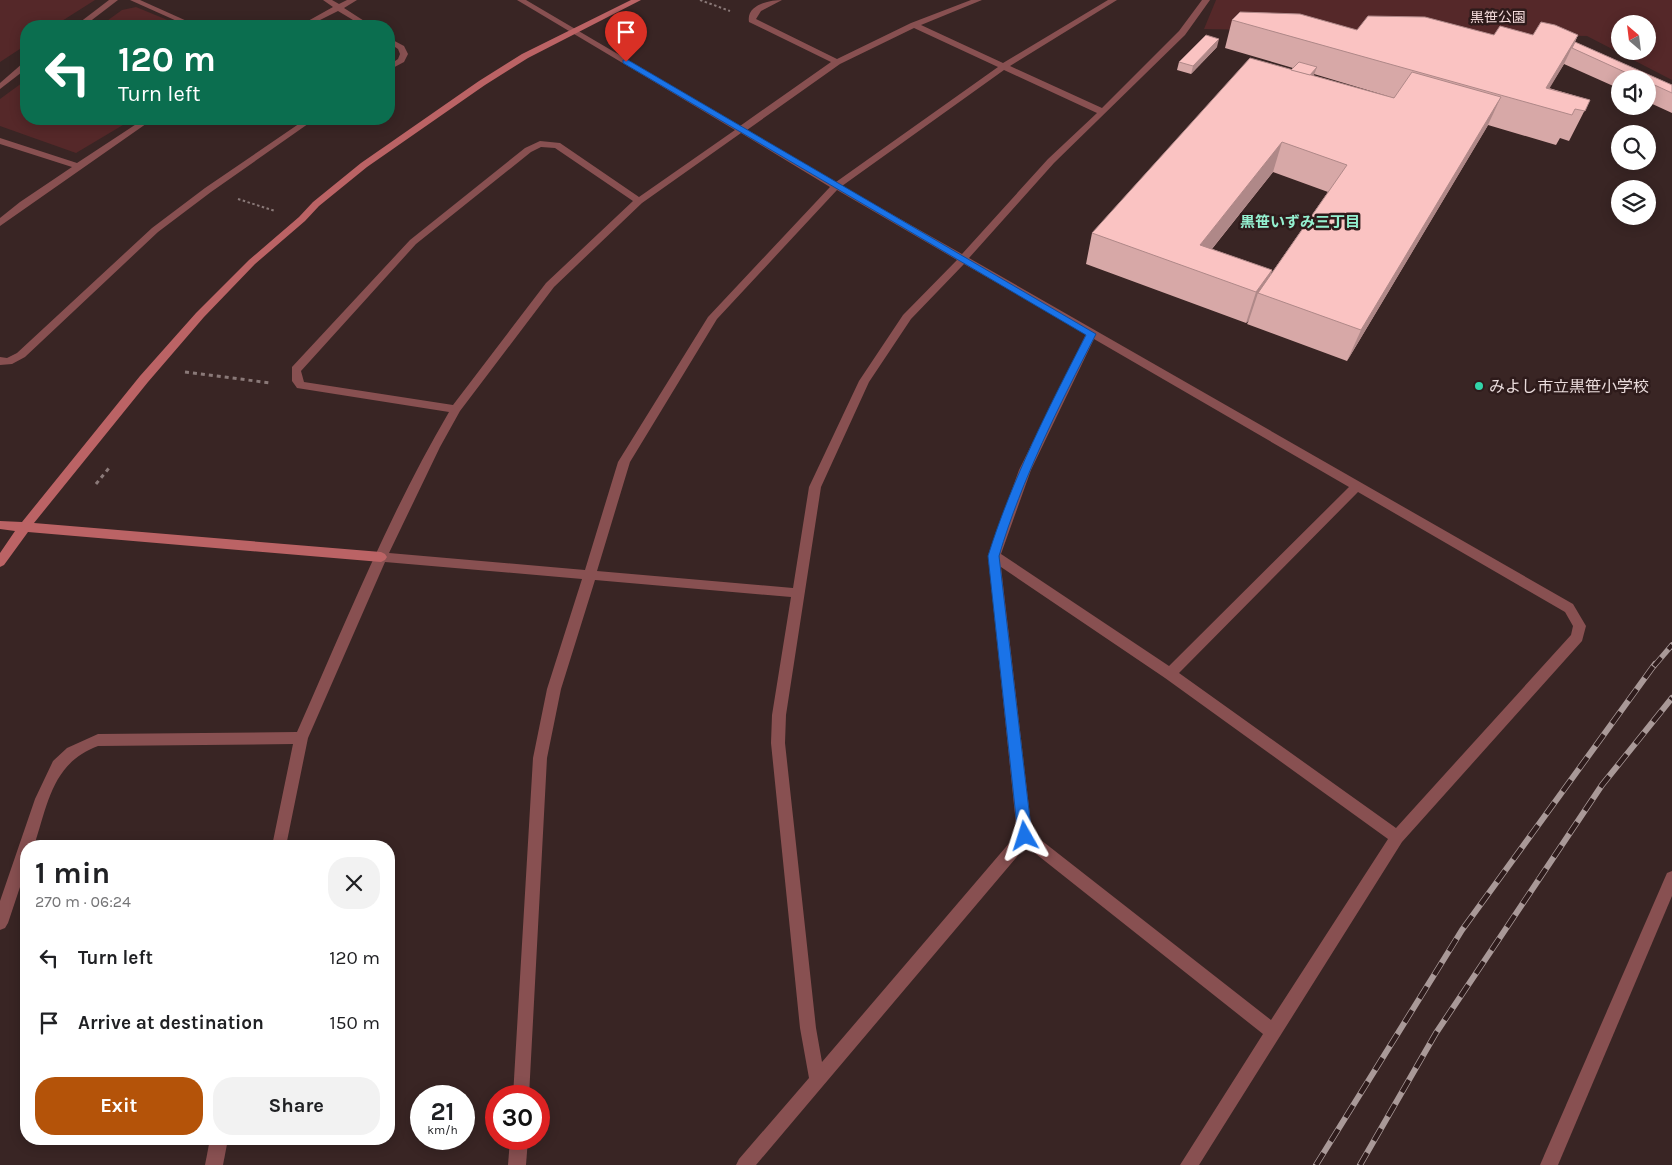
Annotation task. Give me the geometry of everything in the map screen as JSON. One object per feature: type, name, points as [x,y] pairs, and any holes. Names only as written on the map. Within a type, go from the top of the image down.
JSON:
[{"type":"street","points":[[87,20],[114,0]]},
{"type":"street","points":[[134,0],[180,20]]},
{"type":"street","points":[[328,0],[359,20]]},
{"type":"street","points":[[315,20],[353,0]]},
{"type":"street","points":[[521,0],[1091,334],[1569,608],[1580,626],[1577,637],[1397,837],[1189,1165]]},
{"type":"street","points":[[0,562],[24,528],[159,362],[200,315],[316,204],[364,165],[482,83],[525,56],[637,0]]},
{"type":"street","points":[[778,0],[757,9],[753,14],[752,20],[837,62]]},
{"type":"street","points":[[280,840],[301,738],[381,557],[434,447],[456,408],[550,285],[639,201],[837,62],[914,25],[978,0]]},
{"type":"street","points":[[522,1085],[539,768],[544,723],[624,462],[713,317],[836,186],[1004,66],[1113,0]]},
{"type":"street","points":[[817,1078],[808,1028],[778,743],[779,715],[815,487],[864,380],[907,317],[963,259],[1051,161],[1182,33],[1206,0]]},
{"type":"street","points":[[914,25],[1103,112]]},
{"type":"street","points":[[395,44],[401,48],[404,54],[401,60],[395,64]]},
{"type":"street","points":[[0,87],[20,70]]},
{"type":"street","points":[[0,223],[23,204],[139,125]]},
{"type":"street","points":[[0,361],[8,362],[21,355],[155,230],[208,190],[302,125]]},
{"type":"street","points":[[0,140],[77,166]]},
{"type":"street","points":[[456,408],[301,384],[297,381],[296,370],[413,242],[528,150],[540,144],[557,145],[639,201]]},
{"type":"street","points":[[1091,334],[1052,411],[1007,513],[994,556],[1025,836],[1273,1032]]},
{"type":"street","points":[[1170,674],[1357,486]]},
{"type":"street","points":[[0,525],[798,593]]},
{"type":"street","points":[[994,556],[1170,674],[1397,837]]},
{"type":"street","points":[[29,840],[53,772],[63,758],[79,747],[98,740],[301,738]]},
{"type":"street","points":[[745,1165],[817,1078],[1025,836]]},
{"type":"street","points":[[0,923],[20,867]]},
{"type":"street","points":[[1549,1165],[1672,878]]},
{"type":"street","points":[[214,1165],[218,1145]]},
{"type":"street","points":[[517,1165],[518,1150]]},
{"type":"path","points":[[700,0],[752,20]]},
{"type":"path","points":[[208,190],[302,219]]},
{"type":"path","points":[[159,362],[184,372],[277,384],[301,384]]},
{"type":"path","points":[[91,490],[113,462]]},
{"type":"green space","points":[[0,0],[95,0],[63,20],[20,20],[20,49],[0,62]]},
{"type":"green space","name":"黒笹公園","points":[[1216,0],[1672,0],[1672,80],[1656,70],[1633,60],[1656,60],[1656,15],[1611,15],[1611,48],[1587,36],[1204,29]]},
{"type":"green space","points":[[136,7],[167,20],[108,20],[122,10]]},
{"type":"green space","points":[[20,84],[20,125],[123,125],[76,153],[0,126],[0,99]]},
{"type":"building","points":[[1240,12],[1300,14],[1357,30],[1368,16],[1425,17],[1494,35],[1500,26],[1533,35],[1541,22],[1555,25],[1578,35],[1546,88],[1590,100],[1585,111],[1575,109],[1572,115],[1232,20]]},
{"type":"building","points":[[1206,35],[1219,39],[1193,66],[1179,62]]},
{"type":"building","points":[[1575,42],[1611,58],[1611,60],[1616,60],[1638,70],[1620,70],[1572,48]]},
{"type":"building","points":[[1250,58],[1394,98],[1412,72],[1501,97],[1361,330],[1258,293],[1347,165],[1282,142],[1200,245],[1272,270],[1256,292],[1092,233]]},
{"type":"building","points":[[1299,62],[1317,67],[1310,75],[1291,70]]},
{"type":"building","points":[[1656,78],[1672,85],[1672,93],[1656,86]]},
{"type":"railway","points":[[1654,666],[1672,645]]},
{"type":"railway","points":[[1316,1165],[1462,930],[1655,664]]},
{"type":"railway","points":[[1360,1165],[1436,1033],[1602,785],[1672,698]]},
{"type":"place","name":"みよし市立黒笹小学校","points":[[1479,386]]},
{"type":"district","name":"黒笹いずみ三丁目","points":[[1300,222]]},
{"type":"route","points":[[626,62],[1091,334],[1052,411],[1007,513],[994,556],[1025,836]]}]
